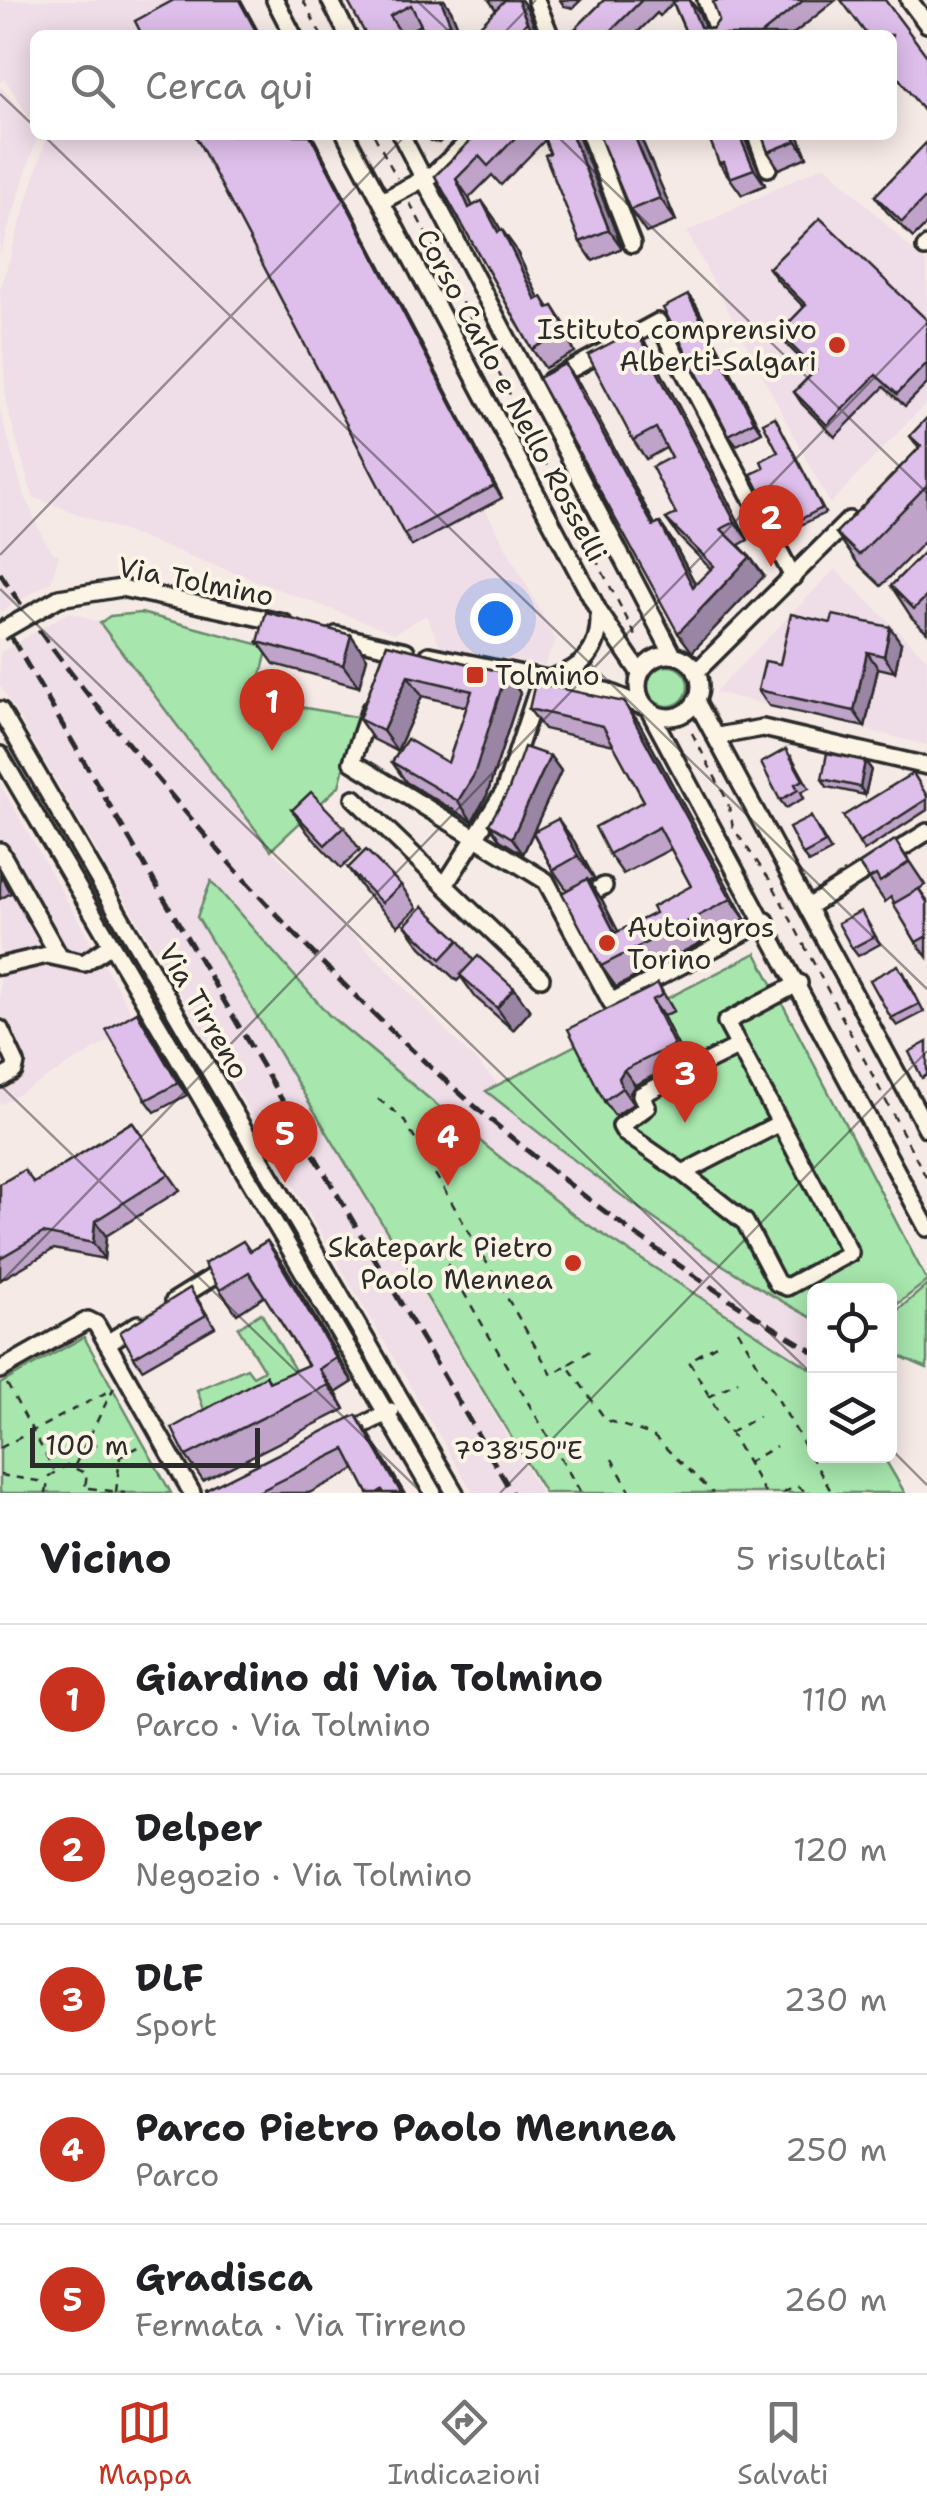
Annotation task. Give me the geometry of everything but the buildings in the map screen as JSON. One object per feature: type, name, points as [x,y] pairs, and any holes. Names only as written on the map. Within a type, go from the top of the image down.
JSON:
[{"type":"street","points":[[275,0],[290,30]]},
{"type":"street","points":[[330,0],[345,30]]},
{"type":"street","points":[[536,0],[548,30]]},
{"type":"street","points":[[706,0],[717,30]]},
{"type":"street","points":[[909,0],[927,24]]},
{"type":"street","name":"Corso Carlo e Nello Rosselli","points":[[349,140],[599,612],[639,675]]},
{"type":"street","name":"Corso Carlo e Nello Rosselli","points":[[403,140],[537,389],[673,656]]},
{"type":"street","points":[[382,202],[424,180],[469,140]]},
{"type":"street","points":[[592,140],[632,244]]},
{"type":"street","points":[[758,140],[768,168]]},
{"type":"street","points":[[537,389],[658,322],[793,577]]},
{"type":"street","points":[[860,509],[696,672],[696,701],[927,1129]]},
{"type":"street","name":"Via Tolmino","points":[[0,632],[58,598],[121,588],[296,626]]},
{"type":"street","points":[[545,677],[571,672],[589,656],[600,632],[599,612]]},
{"type":"street","points":[[315,630],[389,653],[545,677],[606,691],[648,709],[678,716],[696,701]]},
{"type":"street","points":[[606,691],[639,675],[654,659],[673,656],[696,672]]},
{"type":"street","points":[[639,675],[639,695],[766,921],[927,1228]]},
{"type":"street","points":[[445,885],[515,766],[545,677]]},
{"type":"street","points":[[376,692],[352,762],[546,881],[611,1002],[766,921]]},
{"type":"street","name":"Via Tirreno","points":[[0,710],[455,1493]]},
{"type":"street","points":[[718,736],[763,728],[927,766]]},
{"type":"street","name":"Via Tirreno","points":[[0,755],[432,1493]]},
{"type":"street","points":[[354,798],[541,978]]},
{"type":"street","points":[[808,906],[927,832]]},
{"type":"street","points":[[0,851],[59,956]]},
{"type":"street","points":[[561,909],[604,886]]},
{"type":"street","points":[[0,966],[59,956],[84,963],[111,945]]},
{"type":"street","points":[[739,1046],[641,1095],[647,1107],[622,1126],[745,1222],[777,1283],[787,1287],[850,1253],[780,1123],[739,1046],[726,1022],[798,983]]},
{"type":"street","points":[[0,1028],[16,1063],[14,1070],[0,1079]]},
{"type":"street","points":[[683,1173],[780,1123]]},
{"type":"street","points":[[264,1246],[298,1224]]},
{"type":"street","points":[[106,1343],[240,1260]]},
{"type":"street","points":[[3,1375],[88,1320],[96,1324],[192,1493]]},
{"type":"street","points":[[334,1440],[404,1404]]},
{"type":"path","points":[[303,0],[318,30]]},
{"type":"path","points":[[377,140],[636,638]]},
{"type":"path","points":[[692,733],[728,802],[734,828],[770,880],[927,1179]]},
{"type":"path","points":[[378,1099],[402,1117],[552,1375],[593,1348]]},
{"type":"path","points":[[447,1264],[581,1493]]},
{"type":"path","points":[[738,1330],[832,1493]]},
{"type":"path","points":[[716,1345],[688,1361],[765,1493]]},
{"type":"path","points":[[567,1365],[606,1421],[652,1436],[713,1493]]},
{"type":"path","points":[[3,1375],[54,1470]]},
{"type":"path","points":[[76,1466],[112,1390],[109,1377]]},
{"type":"path","points":[[709,1397],[738,1381]]},
{"type":"path","points":[[0,1448],[112,1390]]},
{"type":"path","points":[[730,1433],[759,1416]]},
{"type":"path","points":[[120,1458],[159,1437]]},
{"type":"path","points":[[88,1441],[120,1458]]},
{"type":"path","points":[[747,1463],[776,1446]]},
{"type":"path","points":[[116,1492],[120,1458]]},
{"type":"path","points":[[612,1459],[631,1493]]},
{"type":"path","points":[[46,1493],[46,1482],[54,1470],[76,1466],[87,1474],[88,1487],[84,1493]]},
{"type":"path","points":[[0,1475],[46,1482]]},
{"type":"path","points":[[783,1493],[796,1486],[808,1493]]},
{"type":"path","points":[[88,1487],[125,1493]]},
{"type":"shaded area","points":[[0,0],[241,0],[257,30],[30,30],[30,118],[5,79],[0,82]]},
{"type":"shaded area","points":[[0,86],[26,116],[30,140],[36,140],[0,255]]},
{"type":"shaded area","points":[[43,140],[315,140],[502,498],[485,509],[556,640],[544,665],[441,647],[426,615],[395,633],[33,497],[6,404],[0,290]]},
{"type":"shaded area","name":"Istituto comprensivo Alberti-Salgari","points":[[825,165],[927,264],[927,402],[830,504],[687,232]]},
{"type":"shaded area","points":[[0,410],[22,489],[42,536],[53,553],[59,554],[51,582],[0,612]]},
{"type":"shaded area","points":[[835,569],[927,659],[927,745],[715,692]]},
{"type":"shaded area","points":[[69,612],[100,623],[271,850],[499,1085],[487,1090],[565,1154],[665,1227],[807,1315],[807,1366],[576,1217],[486,1146],[329,1015],[211,882],[197,917],[541,1493],[473,1493],[0,685],[0,653]]},
{"type":"shaded area","points":[[0,784],[138,1024],[0,1105]]},
{"type":"green space","points":[[141,613],[268,647],[255,699],[357,717],[339,786],[271,850],[100,623],[110,616]]},
{"type":"green space","points":[[668,666],[682,672],[688,686],[682,700],[668,706],[654,700],[648,686],[654,672]]},
{"type":"green space","points":[[211,881],[329,1015],[486,1146],[576,1217],[807,1366],[807,1463],[887,1463],[905,1493],[545,1493],[197,917]]},
{"type":"green space","points":[[756,953],[927,1281],[897,1305],[897,1283],[807,1283],[807,1315],[645,1212],[486,1091]]},
{"type":"green space","points":[[927,1285],[927,1368],[897,1355],[897,1311]]},
{"type":"green space","points":[[261,1313],[302,1382],[207,1418],[197,1390],[247,1368],[253,1376],[264,1370],[238,1328]]},
{"type":"green space","points":[[84,1337],[171,1493],[0,1493],[0,1384]]},
{"type":"railway","points":[[0,573],[59,657],[166,789],[311,951],[387,1026],[466,1099],[633,1233],[807,1348]]},
{"type":"railway","points":[[0,618],[512,1493]]},
{"type":"place","name":"Istituto comprensivo Alberti-Salgari","points":[[837,345]]},
{"type":"place","name":"Delper","points":[[771,567]]},
{"type":"place","name":"Tolmino","points":[[475,675]]},
{"type":"place","name":"Giardino di Via Tolmino","points":[[272,751]]},
{"type":"place","name":"Autoingros Torino","points":[[607,943]]},
{"type":"place","name":"DLF","points":[[685,1123]]},
{"type":"place","name":"Gradisca","points":[[285,1183]]},
{"type":"place","name":"Parco Pietro Paolo Mennea","points":[[448,1186]]},
{"type":"place","name":"Skatepark Pietro Paolo Mennea","points":[[573,1263]]}]
